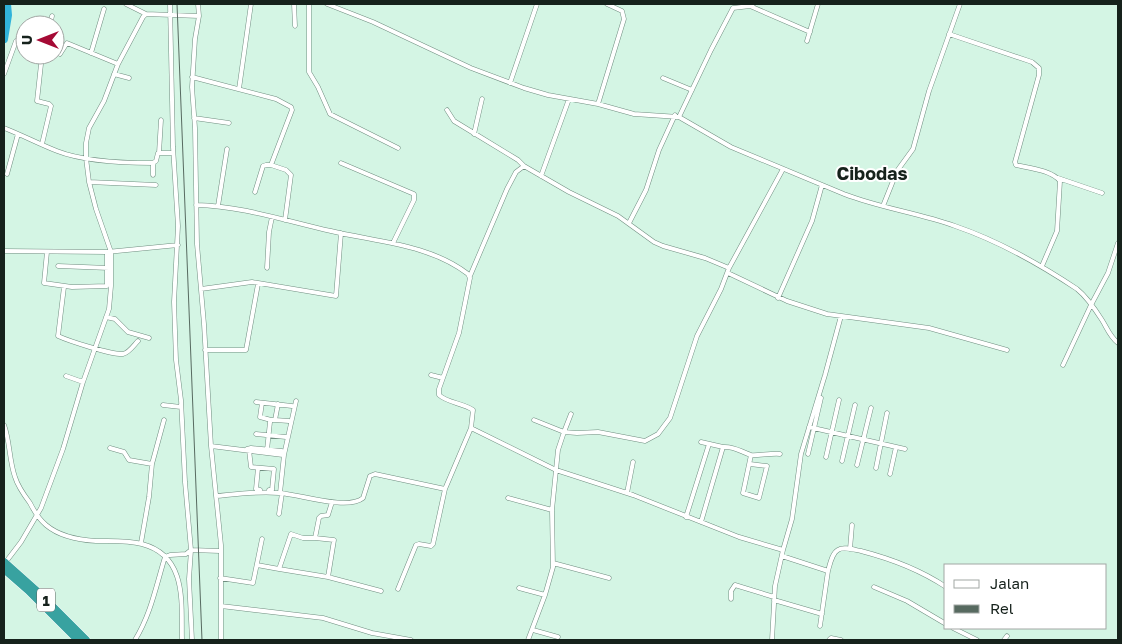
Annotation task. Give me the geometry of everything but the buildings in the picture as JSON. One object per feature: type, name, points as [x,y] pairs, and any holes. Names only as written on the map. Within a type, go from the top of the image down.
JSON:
[{"type":"highway","name":"1","points":[[4,565],[78,640]]},
{"type":"highway","name":"1","points":[[4,565],[42,595],[86,640]]},
{"type":"street","points":[[126,4],[146,14],[199,16]]},
{"type":"street","points":[[170,4],[173,152],[178,245],[174,302],[177,370],[191,550],[189,579],[192,640]]},
{"type":"street","points":[[198,4],[199,16],[192,77],[197,244],[220,551],[221,640]]},
{"type":"street","points":[[239,89],[251,4]]},
{"type":"street","points":[[294,4],[295,26]]},
{"type":"street","points":[[309,4],[309,72],[330,114],[398,148]]},
{"type":"street","points":[[327,4],[373,22],[471,68],[510,83],[548,95],[598,104],[634,114],[677,116],[731,147],[822,185],[861,200],[955,226],[1005,246],[1077,288],[1118,343]]},
{"type":"street","points":[[510,83],[537,4]]},
{"type":"street","points":[[598,104],[624,16],[622,11],[607,4]]},
{"type":"street","points":[[807,42],[818,4]]},
{"type":"street","points":[[883,206],[897,171],[913,149],[929,91],[960,4]]},
{"type":"street","points":[[629,223],[646,190],[659,150],[692,90],[733,8],[752,5],[810,32]]},
{"type":"street","points":[[91,53],[104,8]]},
{"type":"street","points":[[4,565],[38,516],[63,450],[83,382],[106,317],[110,301],[109,252],[89,182],[86,143],[89,128],[104,101],[118,64],[135,30],[146,14]]},
{"type":"street","points":[[949,34],[1036,64],[1040,71],[1015,156],[1015,164],[1035,169],[1102,193]]},
{"type":"street","points":[[65,45],[66,43],[118,64]]},
{"type":"street","points":[[4,74],[15,44]]},
{"type":"street","points":[[41,65],[36,101],[51,106],[42,144]]},
{"type":"street","points":[[114,74],[129,78]]},
{"type":"street","points":[[192,77],[276,100],[292,108],[271,165]]},
{"type":"street","points":[[663,78],[692,90]]},
{"type":"street","points":[[474,134],[482,99]]},
{"type":"street","points":[[542,176],[569,99]]},
{"type":"street","points":[[447,110],[454,121],[474,134],[518,160],[524,166],[629,223],[647,238],[663,246],[706,258],[778,298],[808,309],[840,316],[929,328],[1007,350]]},
{"type":"street","points":[[194,118],[229,123]]},
{"type":"street","points":[[153,175],[153,163],[156,161],[159,153],[161,120]]},
{"type":"street","points":[[4,128],[64,154],[134,163],[153,163]]},
{"type":"street","points":[[7,174],[18,134]]},
{"type":"street","points":[[218,206],[228,149]]},
{"type":"street","points":[[159,153],[173,152]]},
{"type":"street","points":[[255,192],[263,166],[266,164],[286,170],[291,175],[285,220]]},
{"type":"street","points":[[341,164],[414,194],[414,200],[393,243]]},
{"type":"street","points":[[398,589],[416,546],[419,544],[431,546],[433,544],[445,489],[471,428],[473,410],[463,404],[443,398],[439,394],[459,333],[470,276],[507,189],[516,172],[524,166]]},
{"type":"street","points":[[534,420],[564,432],[598,432],[644,441],[658,434],[670,418],[697,336],[782,169]]},
{"type":"street","points":[[1042,266],[1054,241],[1058,222],[1061,186],[1058,178]]},
{"type":"street","points":[[89,182],[156,185]]},
{"type":"street","points":[[778,298],[812,221],[822,185]]},
{"type":"street","points":[[196,205],[218,206],[393,243],[419,250],[443,260],[470,276]]},
{"type":"street","points":[[267,268],[269,232],[272,217]]},
{"type":"street","points":[[201,289],[246,282],[336,296],[341,233]]},
{"type":"street","points":[[1064,365],[1091,305],[1108,273],[1117,251],[1118,243]]},
{"type":"street","points":[[4,251],[109,252],[178,245]]},
{"type":"street","points":[[47,252],[44,283],[64,287],[109,286]]},
{"type":"street","points":[[58,266],[109,268]]},
{"type":"street","points":[[205,350],[245,351],[247,349],[258,284]]},
{"type":"street","points":[[64,287],[57,335],[94,348],[123,354],[138,341]]},
{"type":"street","points":[[772,640],[774,599],[783,550],[792,518],[802,454],[826,375],[840,316]]},
{"type":"street","points":[[106,317],[116,320],[128,332],[149,338]]},
{"type":"street","points":[[431,375],[443,378]]},
{"type":"street","points":[[66,376],[83,382]]},
{"type":"street","points":[[808,454],[821,398]]},
{"type":"street","points":[[826,456],[839,400]]},
{"type":"street","points":[[279,514],[284,455],[296,401]]},
{"type":"street","points":[[256,402],[292,406]]},
{"type":"street","points":[[262,403],[260,418],[289,421]]},
{"type":"street","points":[[163,404],[181,407]]},
{"type":"street","points":[[211,446],[267,451],[268,436],[278,404]]},
{"type":"street","points":[[842,461],[854,404]]},
{"type":"street","points":[[857,465],[871,408]]},
{"type":"street","points":[[876,468],[887,413]]},
{"type":"street","points":[[528,640],[545,595],[553,563],[552,510],[558,450],[571,414]]},
{"type":"street","points":[[141,543],[149,497],[152,464],[164,420]]},
{"type":"street","points":[[4,424],[15,478],[20,489],[38,516],[52,528],[79,539],[141,543],[166,557],[179,581],[182,604],[182,640]]},
{"type":"street","points":[[809,427],[905,449]]},
{"type":"street","points":[[471,428],[545,466],[626,493],[739,537],[783,550]]},
{"type":"street","points":[[256,434],[286,437]]},
{"type":"street","points":[[701,442],[734,448],[751,455],[780,454]]},
{"type":"street","points":[[686,517],[709,444]]},
{"type":"street","points":[[700,522],[724,447]]},
{"type":"street","points":[[890,474],[896,447]]},
{"type":"street","points":[[110,448],[124,452],[129,460],[152,464]]},
{"type":"street","points":[[248,450],[250,466],[280,470]]},
{"type":"street","points":[[750,464],[767,466],[758,499],[743,493],[751,455]]},
{"type":"street","points":[[626,493],[633,462]]},
{"type":"street","points":[[258,468],[256,489],[258,490],[272,490],[274,470]]},
{"type":"street","points":[[216,496],[254,492],[281,493],[332,502],[361,500],[370,476],[375,474],[445,489]]},
{"type":"street","points":[[508,498],[552,510]]},
{"type":"street","points":[[315,538],[319,518],[328,515],[332,502]]},
{"type":"street","points":[[850,549],[852,525]]},
{"type":"street","points":[[279,569],[291,534],[304,538],[334,540],[328,577]]},
{"type":"street","points":[[220,578],[253,583],[262,539]]},
{"type":"street","points":[[820,626],[828,570],[837,550],[840,548],[898,561],[928,575],[944,586]]},
{"type":"street","points":[[166,557],[186,554],[191,550],[220,551]]},
{"type":"street","points":[[782,556],[828,570]]},
{"type":"street","points":[[135,640],[154,599],[166,557]]},
{"type":"street","points":[[553,563],[609,578]]},
{"type":"street","points":[[257,566],[328,577],[381,592]]},
{"type":"street","points":[[731,599],[731,591],[735,585],[822,614]]},
{"type":"street","points":[[874,587],[906,601],[944,623]]},
{"type":"street","points":[[519,588],[545,595]]},
{"type":"street","points":[[221,606],[322,618],[372,633],[411,640]]},
{"type":"street","points":[[955,629],[977,640]]},
{"type":"street","points":[[533,630],[558,637]]},
{"type":"street","points":[[829,640],[831,638],[841,640]]},
{"type":"waterway","points":[[4,39],[8,15],[7,4]]},
{"type":"railway","points":[[177,4],[202,640]]},
{"type":"district","name":"Cibodas","points":[[872,173]]}]
